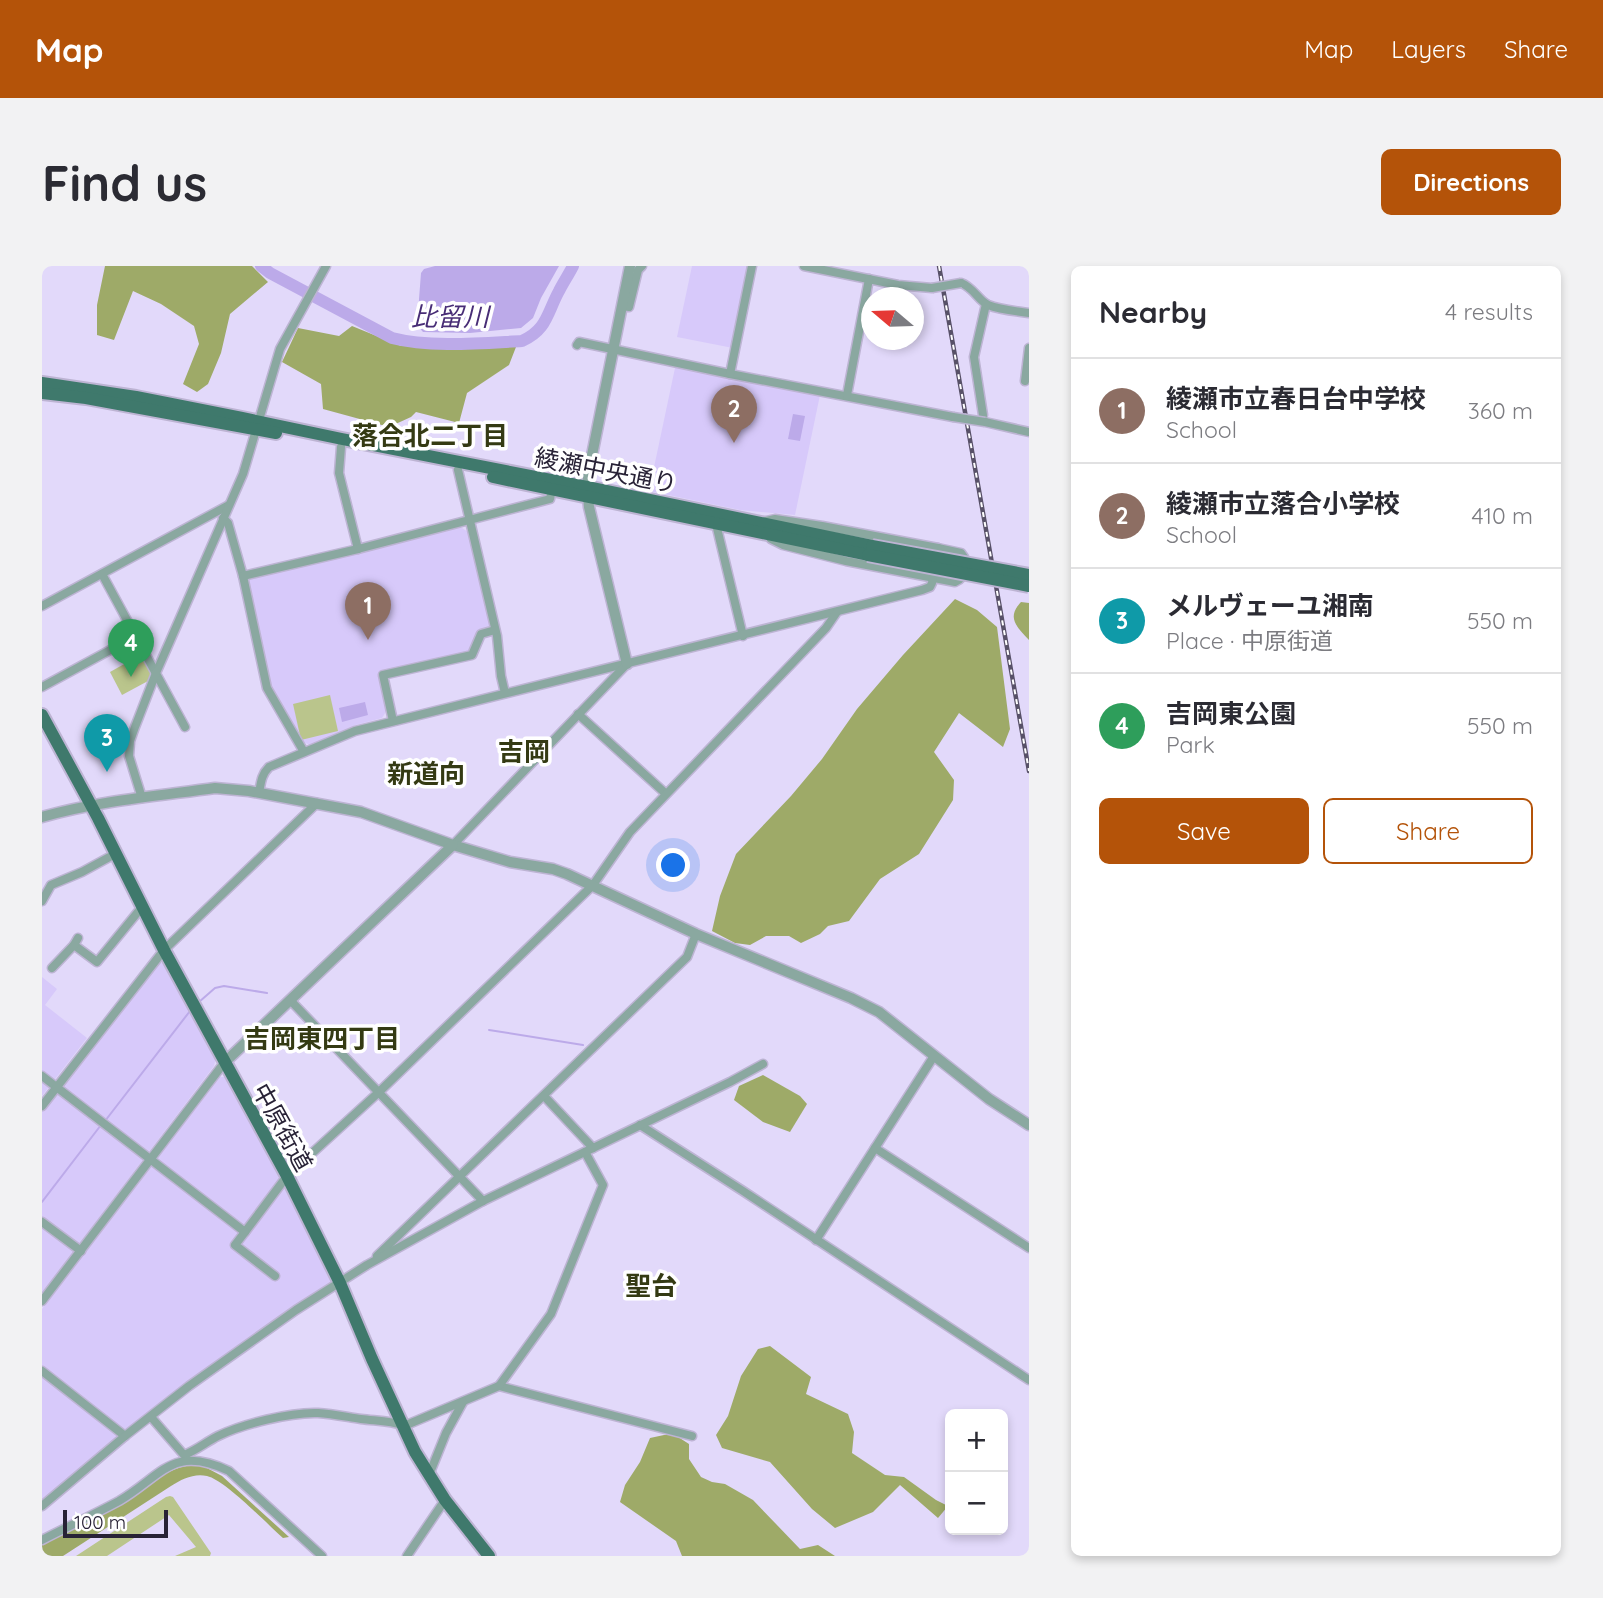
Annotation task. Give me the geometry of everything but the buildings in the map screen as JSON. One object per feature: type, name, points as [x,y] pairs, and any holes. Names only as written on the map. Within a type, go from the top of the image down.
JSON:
[{"type":"main road","name":"綾瀬中央通り","points":[[42,383],[136,397],[341,447],[552,489],[587,492],[716,524],[759,527]]},
{"type":"main road","name":"綾瀬中央通り","points":[[42,393],[342,439],[870,551],[1029,580]]},
{"type":"main road","name":"中原街道","points":[[42,715],[92,806],[163,950],[287,1176],[340,1283],[415,1452],[445,1500],[489,1556]]},
{"type":"street","points":[[142,799],[129,756],[135,727],[243,474],[280,349],[326,266]]},
{"type":"street","points":[[627,664],[587,492],[589,470],[630,266]]},
{"type":"street","points":[[622,306],[628,307],[638,270],[642,266]]},
{"type":"street","points":[[730,374],[752,266]]},
{"type":"street","points":[[804,266],[908,287],[932,288],[961,283],[968,286],[986,304],[1029,313]]},
{"type":"street","points":[[847,395],[869,279]]},
{"type":"street","points":[[984,419],[974,357],[986,304]]},
{"type":"street","points":[[578,345],[579,342],[953,417],[984,419],[1029,432]]},
{"type":"street","points":[[1025,381],[1029,348]]},
{"type":"street","points":[[341,447],[338,473],[358,549]]},
{"type":"street","points":[[458,471],[495,630],[505,693]]},
{"type":"street","points":[[243,576],[550,499],[552,489]]},
{"type":"street","points":[[42,606],[229,505]]},
{"type":"street","points":[[223,518],[228,523],[243,576],[267,688],[304,752]]},
{"type":"street","points":[[775,519],[961,553],[966,561],[963,578],[955,582],[846,561],[783,545],[759,527],[775,519]]},
{"type":"street","points":[[716,524],[743,636]]},
{"type":"street","points":[[259,793],[264,772],[269,768],[355,731],[922,590],[930,587],[934,578],[938,548]]},
{"type":"street","points":[[102,574],[185,727]]},
{"type":"street","points":[[275,1276],[235,1245],[287,1176],[379,1092],[593,885],[630,832],[825,628],[837,612]]},
{"type":"street","points":[[393,721],[383,675],[472,655],[481,634],[495,630]]},
{"type":"street","points":[[42,687],[135,636]]},
{"type":"street","points":[[42,1301],[224,1063],[453,845],[627,664]]},
{"type":"street","points":[[578,714],[665,793]]},
{"type":"street","points":[[42,817],[70,809],[215,788],[235,789],[361,812],[510,862],[553,869],[879,1012],[989,1098],[1029,1125]]},
{"type":"street","points":[[42,1106],[163,950],[317,803]]},
{"type":"street","points":[[42,901],[51,885],[115,854]]},
{"type":"street","points":[[52,968],[76,941],[97,962],[142,907]]},
{"type":"street","points":[[367,1265],[687,957],[696,934]]},
{"type":"street","points":[[290,1001],[483,1201]]},
{"type":"street","points":[[816,1240],[934,1056]]},
{"type":"street","points":[[42,1506],[189,1386],[296,1310],[367,1265],[483,1201],[763,1064]]},
{"type":"street","points":[[42,1076],[245,1232]]},
{"type":"street","points":[[150,1417],[184,1454],[199,1449],[218,1436],[255,1423],[291,1415],[318,1413],[371,1421],[393,1421],[404,1426],[499,1385],[551,1314],[603,1185],[589,1150],[544,1096]]},
{"type":"street","points":[[640,1125],[1029,1380]]},
{"type":"street","points":[[875,1148],[1029,1248]]},
{"type":"street","points":[[42,1222],[81,1251]]},
{"type":"street","points":[[42,1371],[125,1436]]},
{"type":"street","points":[[499,1385],[692,1436]]},
{"type":"street","points":[[429,1476],[446,1433],[463,1402]]},
{"type":"street","points":[[199,1449],[199,1460]]},
{"type":"street","points":[[42,1540],[122,1499],[169,1466],[199,1460],[229,1471],[322,1556]]},
{"type":"street","points":[[407,1556],[445,1500]]},
{"type":"shaded area","points":[[692,266],[750,266],[733,348],[677,337]]},
{"type":"shaded area","points":[[675,368],[820,395],[795,515],[740,510],[649,491]]},
{"type":"shaded area","points":[[459,526],[468,532],[490,624],[486,631],[466,654],[378,673],[387,710],[382,718],[356,725],[310,745],[301,741],[271,686],[247,580]]},
{"type":"shaded area","points":[[157,963],[165,963],[216,1057],[214,1066],[42,1293],[42,1111]]},
{"type":"shaded area","points":[[42,977],[57,989],[45,1005],[87,1038],[42,1096]]},
{"type":"shaded area","points":[[220,1077],[226,1077],[286,1184],[335,1283],[258,1334],[42,1504],[42,1309]]},
{"type":"green space","points":[[105,266],[252,266],[268,282],[230,314],[221,353],[208,384],[197,392],[183,384],[199,344],[194,326],[161,304],[133,291],[114,340],[97,335],[97,305]]},
{"type":"green space","points":[[352,326],[401,346],[516,347],[509,365],[467,393],[459,423],[416,412],[389,427],[323,409],[321,384],[282,362],[298,328],[339,336]]},
{"type":"green space","points":[[955,599],[977,610],[997,627],[1010,729],[1003,747],[959,713],[934,752],[954,780],[953,800],[919,854],[880,879],[849,921],[828,926],[820,934],[801,943],[789,936],[766,936],[750,945],[735,943],[712,931],[720,896],[736,854],[791,796],[822,759],[857,709]]},
{"type":"green space","points":[[1021,602],[1029,603],[1029,640],[1014,618]]},
{"type":"green space","points":[[142,654],[152,672],[148,681],[122,695],[110,672]]},
{"type":"green space","points":[[330,695],[338,731],[301,740],[293,704]]},
{"type":"green space","points":[[763,1075],[800,1096],[807,1104],[790,1132],[763,1122],[734,1100],[739,1086]]},
{"type":"green space","points":[[770,1346],[811,1377],[806,1394],[848,1414],[854,1432],[852,1453],[885,1475],[904,1477],[945,1504],[945,1510],[938,1518],[900,1485],[873,1512],[835,1528],[812,1509],[770,1462],[722,1448],[716,1435],[728,1416],[741,1376],[758,1349]]},
{"type":"green space","points":[[675,1435],[689,1444],[689,1459],[701,1477],[725,1484],[753,1500],[800,1549],[818,1545],[835,1556],[682,1556],[676,1541],[620,1502],[625,1485],[640,1462],[650,1438]]},
{"type":"green space","points":[[194,1465],[205,1467],[222,1476],[289,1537],[283,1538],[224,1485],[207,1476],[197,1475],[175,1483],[63,1556],[42,1556],[42,1545],[113,1507],[166,1474]]},
{"type":"green space","points":[[170,1496],[211,1553],[210,1556],[175,1556],[196,1547],[169,1515],[107,1556],[76,1556],[166,1497]]},
{"type":"water","points":[[435,266],[559,266],[533,318],[521,328],[470,333],[423,332],[417,325],[421,273],[424,269]]},
{"type":"water","points":[[793,414],[805,416],[800,441],[788,439]]},
{"type":"water","points":[[365,702],[368,715],[342,722],[339,708]]},
{"type":"waterway","name":"比留川","points":[[261,266],[392,338],[423,343],[457,344],[522,341],[530,337],[542,326],[573,266]]},
{"type":"waterway","points":[[199,1002],[215,988],[224,986],[267,993]]},
{"type":"waterway","points":[[105,1121],[190,1011]]},
{"type":"waterway","points":[[489,1030],[583,1045]]},
{"type":"waterway","points":[[42,1202],[101,1125]]},
{"type":"railway","points":[[939,266],[1029,771]]},
{"type":"place","name":"綾瀬市立落合小学校","points":[[734,443]]},
{"type":"place","name":"綾瀬市立春日台中学校","points":[[368,640]]},
{"type":"place","name":"吉岡東公園","points":[[131,677]]},
{"type":"place","name":"メルヴェーユ湘南","points":[[107,772]]},
{"type":"district","name":"落合北二丁目","points":[[430,435]]},
{"type":"district","name":"吉岡","points":[[524,751]]},
{"type":"district","name":"新道向","points":[[426,773]]},
{"type":"district","name":"吉岡東四丁目","points":[[322,1038]]},
{"type":"district","name":"聖台","points":[[651,1285]]}]
